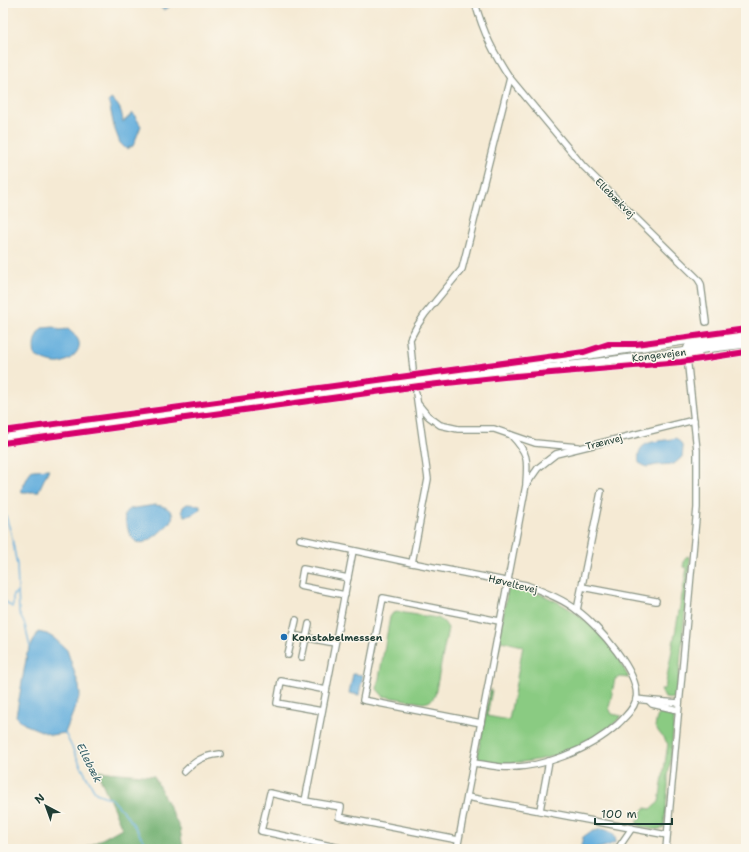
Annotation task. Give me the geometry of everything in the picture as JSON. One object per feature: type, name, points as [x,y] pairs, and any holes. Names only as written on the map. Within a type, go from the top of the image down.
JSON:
[{"type":"main road","name":"Kongevejen","points":[[3,438],[94,424],[500,370],[537,362],[746,332]]},
{"type":"main road","points":[[662,345],[679,346],[686,352],[688,347],[692,345],[746,338]]},
{"type":"main road","name":"Kongevejen","points":[[500,370],[536,369],[590,364],[746,344]]},
{"type":"main road","points":[[590,364],[630,364],[682,358],[688,361],[692,355],[711,348]]},
{"type":"street","name":"Ellebækvej","points":[[475,3],[481,24],[492,50],[510,78],[583,166],[698,279],[701,284],[706,322]]},
{"type":"street","points":[[413,369],[410,339],[413,332],[425,314],[462,269],[510,78]]},
{"type":"street","points":[[666,849],[697,508],[697,450],[686,352]]},
{"type":"street","points":[[412,563],[428,479],[416,393]]},
{"type":"street","points":[[418,404],[428,416],[440,425],[458,429],[494,429],[536,443],[581,448]]},
{"type":"street","name":"Trænvej","points":[[526,485],[546,460],[556,454],[694,420]]},
{"type":"street","name":"Trænvej","points":[[457,849],[526,485],[526,454],[509,434]]},
{"type":"street","points":[[577,610],[601,492]]},
{"type":"street","name":"Høveltevej","points":[[300,539],[412,563],[507,581],[542,591],[577,610],[606,637],[618,652],[634,682],[636,699]]},
{"type":"street","points":[[305,801],[353,551]]},
{"type":"street","points":[[345,595],[300,586],[303,569],[348,578]]},
{"type":"street","points":[[582,588],[656,601]]},
{"type":"street","points":[[481,723],[363,700],[383,598],[499,621]]},
{"type":"street","points":[[288,655],[296,620]]},
{"type":"street","points":[[302,657],[309,624]]},
{"type":"street","points":[[292,635],[335,643]]},
{"type":"street","points":[[322,711],[276,703],[281,681],[326,690]]},
{"type":"street","points":[[473,763],[502,767],[524,765],[549,760],[581,749],[596,741],[614,728],[628,714],[636,699],[679,703]]},
{"type":"street","points":[[648,701],[652,704],[678,710]]},
{"type":"street","points":[[184,772],[196,761],[220,754]]},
{"type":"street","points":[[540,810],[549,760]]},
{"type":"street","points":[[345,849],[261,831],[270,793],[341,807],[340,818],[458,840]]},
{"type":"street","points":[[467,797],[667,835]]},
{"type":"street","points":[[615,849],[619,847],[632,828]]},
{"type":"green space","points":[[688,556],[690,560],[678,685],[676,696],[669,699],[665,698],[661,690],[665,688],[687,568],[683,567],[685,558]]},
{"type":"green space","points":[[512,585],[556,601],[581,617],[614,651],[628,678],[621,677],[615,679],[609,708],[612,714],[622,716],[597,736],[569,751],[554,756],[539,760],[500,764],[483,762],[477,759],[490,690],[492,690],[487,716],[509,720],[523,646],[501,641],[497,656],[496,655],[508,588]]},
{"type":"green space","points":[[398,612],[438,618],[444,622],[448,628],[435,695],[427,702],[423,703],[383,696],[377,689],[390,617],[393,613]]},
{"type":"green space","points":[[669,711],[674,716],[674,720],[664,827],[652,829],[639,826],[637,820],[640,820],[645,808],[651,809],[659,802],[668,744],[655,727],[658,715],[662,712]]},
{"type":"green space","points":[[97,771],[154,776],[180,829],[183,849],[84,849],[122,828]]},
{"type":"water","points":[[157,3],[183,3],[181,5],[172,4],[163,10]]},
{"type":"water","points":[[111,99],[120,109],[123,122],[133,113],[141,126],[133,146],[126,149],[120,143],[114,127],[109,102]]},
{"type":"water","points":[[54,327],[59,330],[68,329],[79,342],[78,350],[75,354],[68,360],[60,363],[50,362],[35,356],[34,348],[37,334],[42,328]]},
{"type":"water","points":[[676,438],[681,443],[683,449],[682,457],[674,464],[647,467],[639,463],[639,455],[644,445]]},
{"type":"water","points":[[49,469],[38,492],[22,492],[21,490],[31,471]]},
{"type":"water","points":[[187,504],[200,505],[200,509],[193,514],[185,516],[182,511],[183,507]]},
{"type":"water","points":[[155,505],[163,506],[170,510],[173,515],[171,521],[152,539],[139,543],[131,537],[124,515],[130,509]]},
{"type":"water","points":[[38,632],[47,634],[67,650],[79,686],[80,695],[65,733],[51,735],[24,724],[16,716],[27,654]]},
{"type":"water","points":[[353,674],[363,675],[359,695],[349,693]]},
{"type":"water","points":[[602,829],[612,833],[615,836],[616,842],[594,849],[581,846],[583,837],[590,832]]},
{"type":"waterway","name":"Ellebæk","points":[[3,507],[11,533],[17,565],[19,613],[25,625],[30,647]]},
{"type":"waterway","points":[[3,602],[5,601],[12,607],[13,595],[18,592]]},
{"type":"waterway","name":"Ellebæk","points":[[65,733],[96,793],[112,799],[129,818],[149,849]]},
{"type":"tunnel","points":[[413,369],[416,393]]},
{"type":"cycle path","points":[[3,431],[584,352],[608,344],[636,344],[746,329]]},
{"type":"cycle path","points":[[3,443],[419,386],[504,377],[681,362],[746,352]]},
{"type":"place","name":"Konstabelmessen","points":[[284,637]]}]
